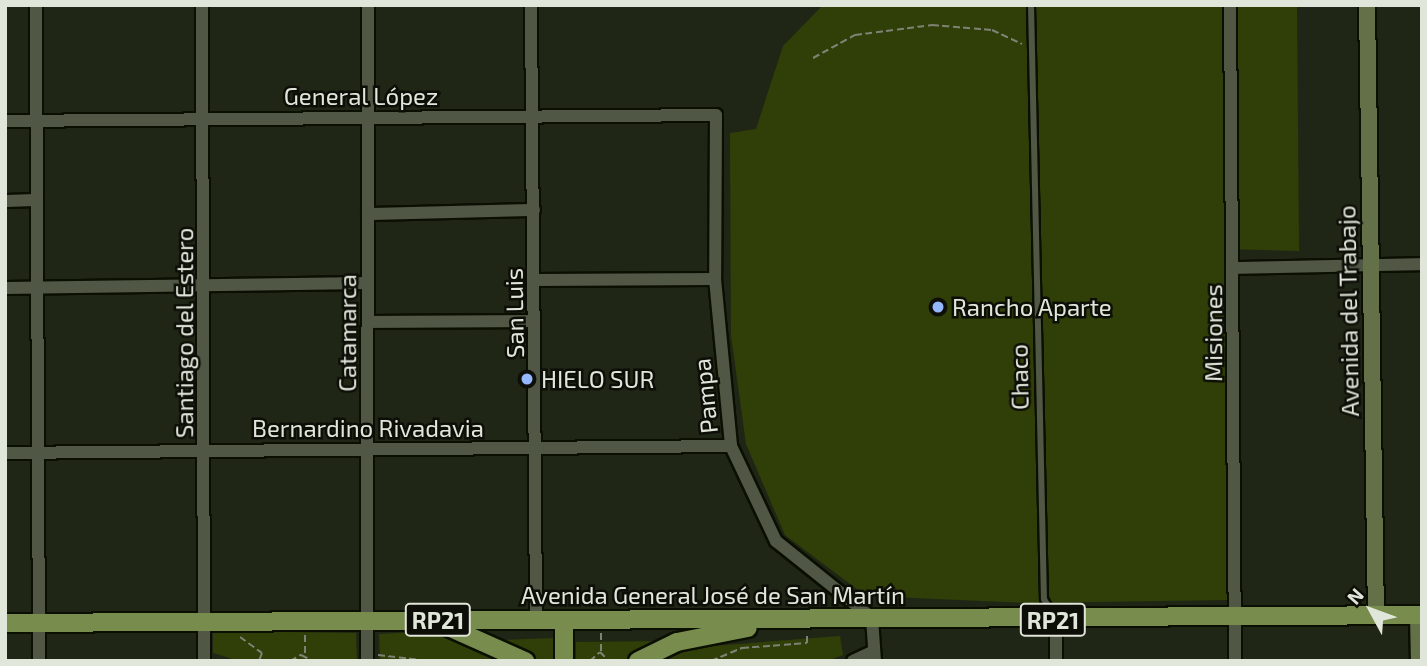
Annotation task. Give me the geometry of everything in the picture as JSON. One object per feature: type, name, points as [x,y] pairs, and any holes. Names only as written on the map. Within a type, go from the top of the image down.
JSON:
[{"type":"main road","name":"Avenida del Trabajo","points":[[1367,5],[1376,615]]},
{"type":"main road","name":"Avenida General José de San Martín","points":[[5,623],[872,618],[1234,619],[1420,615]]},
{"type":"main road","points":[[1419,661],[1420,615]]},
{"type":"main road","points":[[431,620],[526,661]]},
{"type":"main road","points":[[638,661],[677,642],[785,620]]},
{"type":"main road","points":[[564,621],[564,661]]},
{"type":"street","points":[[36,5],[40,661]]},
{"type":"street","name":"Santiago del Estero","points":[[202,5],[205,450],[212,622],[204,661]]},
{"type":"street","name":"Catamarca","points":[[367,657],[368,5]]},
{"type":"street","name":"San Luis","points":[[531,5],[536,620]]},
{"type":"street","name":"Misiones","points":[[1230,5],[1235,661]]},
{"type":"street","name":"General López","points":[[5,121],[204,116],[368,119],[533,115],[716,115]]},
{"type":"street","name":"Pampa","points":[[716,115],[715,279],[731,446],[776,541],[872,618]]},
{"type":"street","points":[[5,201],[36,200]]},
{"type":"street","points":[[368,214],[534,210]]},
{"type":"street","points":[[1234,268],[1422,264]]},
{"type":"street","points":[[534,280],[715,279]]},
{"type":"street","points":[[5,288],[367,283]]},
{"type":"street","points":[[368,322],[534,321]]},
{"type":"street","name":"Bernardino Rivadavia","points":[[5,453],[731,446]]},
{"type":"street","points":[[853,661],[874,656],[872,618]]},
{"type":"street","name":"Chaco","points":[[1056,620],[1056,661]]},
{"type":"lane","name":"Chaco","points":[[1031,5],[1044,598],[1056,620]]},
{"type":"path","points":[[813,58],[855,35],[932,25],[992,30],[1032,49]]},
{"type":"path","points":[[711,661],[742,648],[807,643],[808,620]]},
{"type":"path","points":[[601,621],[601,653],[609,661]]},
{"type":"path","points":[[212,622],[262,653],[259,661]]},
{"type":"path","points":[[305,622],[305,655]]},
{"type":"path","points":[[590,661],[601,653]]},
{"type":"path","points":[[290,661],[305,655]]},
{"type":"path","points":[[305,655],[313,661]]},
{"type":"path","points":[[367,657],[430,661]]},
{"type":"green space","points":[[823,5],[1297,5],[1299,251],[1225,249],[1228,600],[1027,603],[866,596],[785,535],[746,444],[731,335],[730,133],[756,129],[783,46]]},
{"type":"green space","points":[[456,630],[525,661],[380,661],[379,634]]},
{"type":"green space","points":[[213,631],[356,633],[357,661],[239,661],[213,653]]},
{"type":"green space","points":[[840,636],[843,655],[827,661],[651,661],[687,648]]},
{"type":"green space","points":[[554,638],[554,661],[530,661],[500,640]]},
{"type":"green space","points":[[668,641],[626,661],[576,661],[576,642]]},
{"type":"place","name":"Rancho Aparte","points":[[938,307]]},
{"type":"place","name":"HIELO SUR","points":[[527,379]]}]
